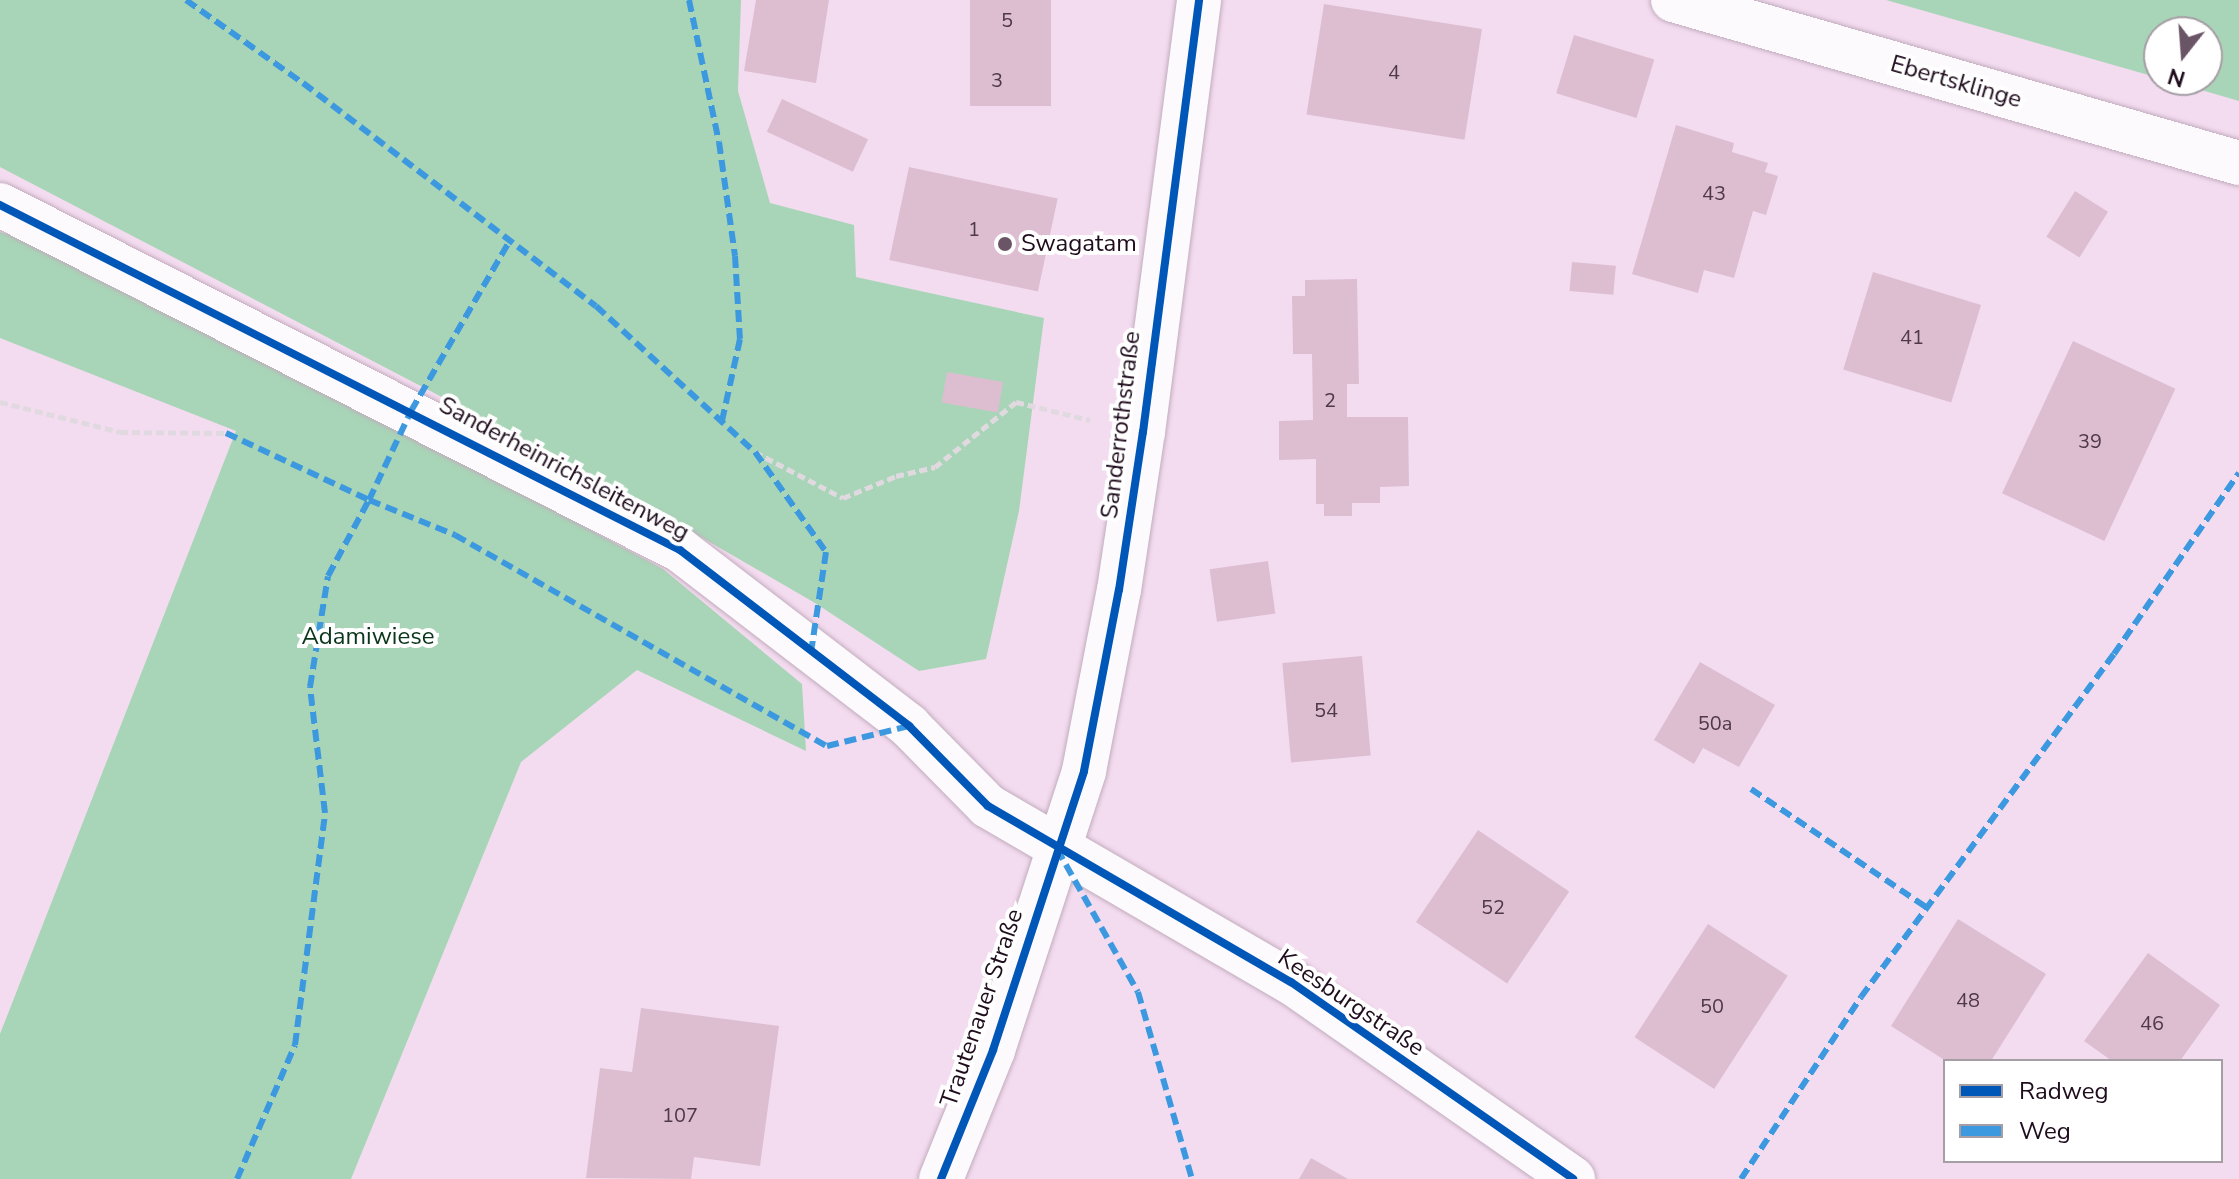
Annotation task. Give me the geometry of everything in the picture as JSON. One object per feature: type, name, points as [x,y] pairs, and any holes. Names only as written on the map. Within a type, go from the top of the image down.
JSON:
[{"type":"street","name":"Sanderrothstraße","points":[[1057,849],[1084,771],[1119,590],[1143,432],[1199,0]]},
{"type":"street","name":"Ebertsklinge","points":[[1673,0],[2239,163]]},
{"type":"street","name":"Sanderheinrichsleitenweg","points":[[0,205],[680,550],[909,726],[988,806],[1057,849]]},
{"type":"street","name":"Trautenauer Straße","points":[[941,1179],[993,1050],[1057,849]]},
{"type":"street","name":"Keesburgstraße","points":[[1057,849],[1291,982],[1573,1179]]},
{"type":"path","points":[[0,402],[120,432],[226,433]]},
{"type":"path","points":[[755,452],[843,498],[896,476],[935,467],[1016,402],[1143,432]]},
{"type":"green space","points":[[0,0],[741,0],[738,91],[770,203],[854,225],[856,277],[1044,318],[1019,511],[986,659],[919,671],[815,603],[611,485],[0,167]]},
{"type":"green space","points":[[1886,0],[2239,0],[2239,101],[2222,96],[2223,16],[2143,16],[2143,73]]},
{"type":"green space","name":"Adamiwiese","points":[[0,232],[58,250],[375,414],[663,569],[802,684],[806,751],[637,670],[521,762],[351,1179],[0,1179],[0,1034],[236,431],[0,338]]},
{"type":"building","points":[[756,0],[829,0],[816,83],[744,71]]},
{"type":"building","points":[[970,0],[1051,0],[1051,106],[970,106]]},
{"type":"building","points":[[1324,4],[1482,29],[1465,140],[1306,115]]},
{"type":"building","points":[[1574,35],[1654,60],[1636,118],[1556,93]]},
{"type":"building","points":[[782,99],[868,139],[853,172],[767,132]]},
{"type":"building","points":[[1676,125],[1734,143],[1732,152],[1768,163],[1765,172],[1778,176],[1766,215],[1753,211],[1734,278],[1704,270],[1698,293],[1632,274]]},
{"type":"building","points":[[909,167],[1058,199],[1038,292],[889,260]]},
{"type":"building","points":[[2075,191],[2108,212],[2079,257],[2046,237]]},
{"type":"building","points":[[1572,262],[1616,266],[1613,295],[1569,291]]},
{"type":"building","points":[[1873,272],[1981,305],[1951,403],[1843,370]]},
{"type":"building","points":[[1357,279],[1359,384],[1347,384],[1347,417],[1408,417],[1409,486],[1380,487],[1380,503],[1352,503],[1352,516],[1324,516],[1324,504],[1316,504],[1316,459],[1279,460],[1279,421],[1313,420],[1312,354],[1293,354],[1292,296],[1305,296],[1305,280]]},
{"type":"building","points":[[2073,341],[2175,389],[2104,541],[2002,493]]},
{"type":"building","points":[[947,372],[1003,382],[998,412],[942,403]]},
{"type":"building","points":[[1268,561],[1275,613],[1217,622],[1210,569]]},
{"type":"building","points":[[1362,656],[1371,756],[1291,763],[1282,663]]},
{"type":"building","points":[[1700,662],[1775,705],[1739,767],[1703,748],[1694,764],[1654,740]]},
{"type":"building","points":[[1478,830],[1569,892],[1507,984],[1416,922]]},
{"type":"building","points":[[1958,919],[2046,974],[1992,1059],[1943,1059],[1891,1026]]},
{"type":"building","points":[[1708,924],[1788,976],[1714,1089],[1634,1037]]},
{"type":"building","points":[[2148,953],[2220,1005],[2181,1059],[2109,1059],[2084,1041]]},
{"type":"building","points":[[641,1008],[779,1026],[760,1166],[694,1157],[691,1179],[586,1178],[600,1068],[632,1072]]},
{"type":"building","points":[[1311,1158],[1348,1179],[1299,1179]]},
{"type":"marked path","points":[[186,0],[303,83],[596,306],[755,452],[826,552],[811,652]]},
{"type":"marked path","points":[[689,0],[719,142],[735,256],[740,339],[722,421]]},
{"type":"marked path","points":[[237,1179],[295,1045],[325,813],[310,687],[328,576],[369,500],[411,411],[510,240]]},
{"type":"marked path","points":[[226,433],[369,500],[455,535],[827,746],[909,726]]},
{"type":"marked path","points":[[1741,1179],[1861,997],[2114,654],[2239,473]]},
{"type":"marked path","points":[[1751,789],[1926,907]]},
{"type":"marked path","points":[[1057,849],[1138,992],[1192,1179]]},
{"type":"cycle path","points":[[941,1179],[993,1050],[1084,771],[1119,590],[1143,432],[1199,0]]},
{"type":"cycle path","points":[[0,205],[680,550],[909,726],[988,806],[1291,982],[1573,1179]]},
{"type":"place","name":"Swagatam","points":[[1005,244]]}]
